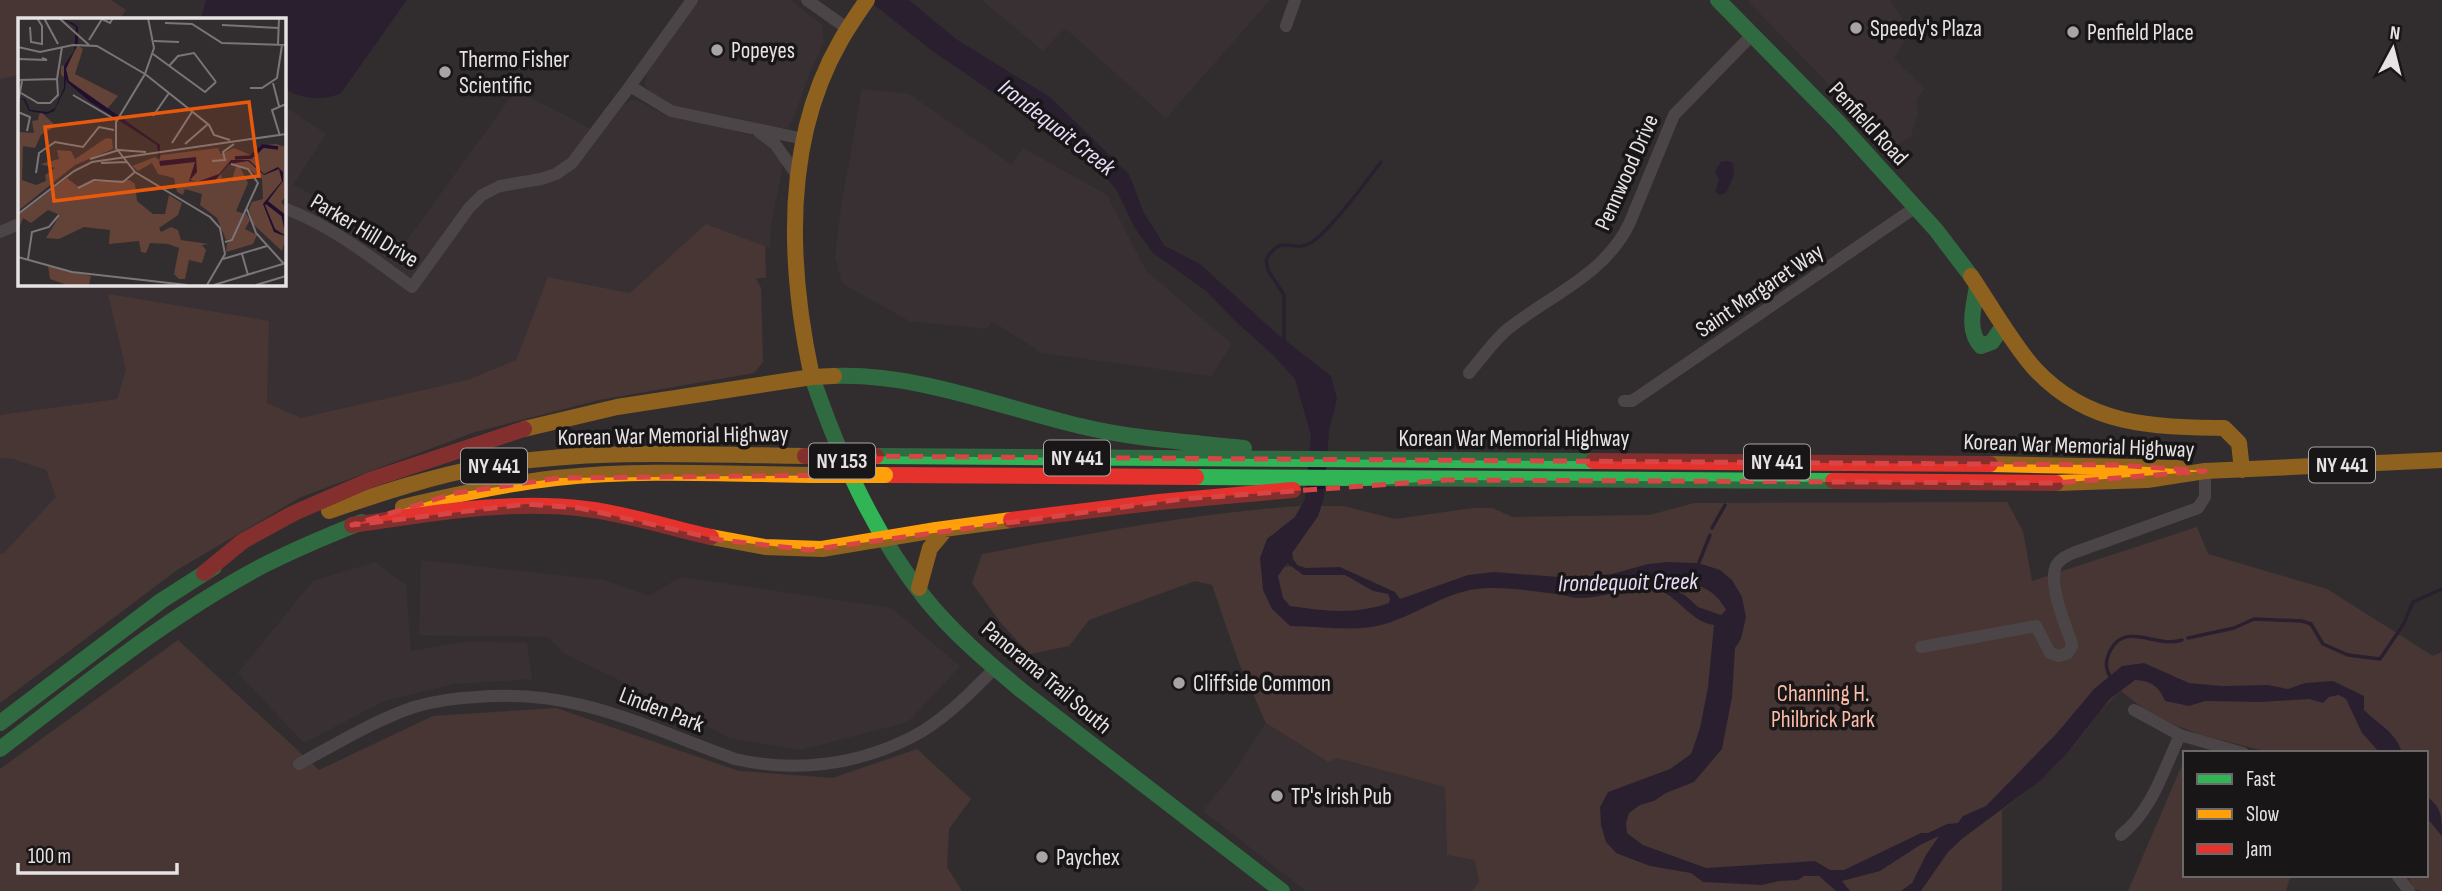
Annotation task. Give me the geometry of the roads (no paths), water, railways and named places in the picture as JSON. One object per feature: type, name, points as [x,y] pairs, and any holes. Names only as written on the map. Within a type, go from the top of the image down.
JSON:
[{"type":"main road","name":"Penfield Road","points":[[1718,0],[1841,125],[1916,207],[1961,262],[2033,367],[2072,400],[2118,420],[2143,425],[2224,428],[2239,443],[2242,470]]},
{"type":"main road","name":"Panorama Trail South","points":[[865,3],[848,29],[823,78],[804,139],[797,175],[793,255],[801,328],[812,377],[846,470],[885,540],[925,598],[994,669],[1282,891]]},
{"type":"main road","points":[[1977,286],[1973,338],[1981,346],[1986,346],[1991,344],[2003,326]]},
{"type":"main road","points":[[204,573],[243,541],[295,513],[370,480],[450,452],[525,429],[617,407],[812,377],[841,376],[923,384],[1082,427],[1279,455]]},
{"type":"main road","name":"Korean War Memorial Highway","points":[[0,723],[162,601],[204,573],[270,536],[327,511],[387,490],[490,466],[599,456],[1279,455],[1349,460],[2118,465],[2205,471]]},
{"type":"main road","name":"NY 441","points":[[2205,471],[2442,460]]},
{"type":"main road","name":"Korean War Memorial Highway","points":[[0,749],[162,627],[223,586],[275,558],[352,525],[399,509],[456,493],[559,478],[673,474],[885,475],[1279,484],[1448,480],[2055,483],[2147,480],[2205,471]]},
{"type":"main road","points":[[352,525],[471,508],[526,504],[580,508],[721,540],[809,550],[885,540],[912,533],[1279,484]]},
{"type":"main road","points":[[919,588],[927,552],[934,538],[946,529]]},
{"type":"street","name":"Parker Hill Drive","points":[[285,208],[342,236],[412,287],[469,208],[482,195],[500,186],[556,174],[572,163],[692,0]]},
{"type":"street","points":[[807,0],[848,29]]},
{"type":"street","points":[[1286,26],[1295,0]]},
{"type":"street","name":"Pennwood Drive","points":[[1469,373],[1505,331],[1611,254],[1623,238],[1674,115],[1752,35]]},
{"type":"street","points":[[630,86],[671,111],[804,139]]},
{"type":"street","points":[[752,128],[775,144],[797,175]]},
{"type":"street","name":"Saint Margaret Way","points":[[1624,401],[1632,401],[1916,207]]},
{"type":"street","points":[[0,232],[18,224]]},
{"type":"street","points":[[1921,647],[2036,626],[2050,653],[2059,656],[2068,653],[2072,646],[2054,582],[2056,566],[2073,553],[2198,508],[2205,497],[2205,471]]},
{"type":"street","name":"Linden Park","points":[[299,764],[373,724],[415,707],[498,695],[533,696],[594,706],[753,764],[791,767],[835,763],[871,754],[913,737],[957,706],[994,669]]},
{"type":"street","points":[[2134,710],[2180,735],[2237,751]]},
{"type":"street","points":[[2121,835],[2146,808],[2180,735]]},
{"type":"water","points":[[206,0],[407,0],[341,93],[319,98],[304,97],[285,89],[285,18],[201,18]]},
{"type":"water","name":"Irondequoit Creek","points":[[868,0],[909,0],[956,39],[1050,97],[1129,174],[1144,213],[1165,246],[1200,264],[1276,333],[1331,376],[1337,399],[1329,431],[1324,498],[1318,516],[1292,553],[1297,565],[1306,568],[1340,567],[1395,592],[1400,599],[1468,575],[1494,572],[1572,578],[1612,574],[1648,564],[1668,562],[1705,565],[1720,570],[1732,580],[1742,597],[1746,617],[1741,639],[1735,648],[1732,697],[1722,749],[1694,782],[1640,805],[1629,813],[1627,833],[1643,845],[1706,868],[1815,861],[1830,870],[1844,870],[1921,833],[1958,823],[1963,816],[1986,806],[2057,733],[2094,689],[2122,666],[2144,663],[2189,683],[2222,686],[2268,685],[2288,689],[2305,683],[2333,681],[2364,696],[2364,710],[2391,734],[2401,751],[2378,751],[2362,733],[2346,699],[2339,695],[2329,697],[2323,703],[2309,699],[2205,701],[2189,706],[2165,701],[2154,685],[2135,680],[2110,699],[2065,756],[2040,781],[1948,852],[1921,891],[1901,891],[1912,883],[1939,836],[1880,871],[1842,881],[1850,891],[1836,891],[1819,876],[1804,876],[1798,880],[1762,885],[1703,882],[1691,873],[1650,866],[1616,853],[1606,842],[1600,807],[1608,792],[1670,769],[1691,754],[1700,728],[1708,687],[1714,625],[1696,618],[1673,598],[1656,589],[1637,588],[1577,598],[1495,588],[1464,591],[1379,626],[1354,629],[1290,626],[1272,609],[1263,590],[1260,558],[1267,539],[1295,517],[1305,499],[1311,436],[1295,379],[1206,291],[1153,253],[1134,227],[1117,191],[1101,171],[1055,135],[931,50]],"holes":[[[1287,563],[1303,575],[1345,575],[1373,591],[1388,594],[1389,603],[1352,611],[1290,606],[1283,598],[1278,576]],[[1677,579],[1699,586],[1722,603],[1726,610],[1721,615],[1698,607],[1686,596],[1660,581]]]},
{"type":"water","points":[[1721,162],[1733,163],[1734,175],[1726,193],[1720,195],[1715,192],[1719,180],[1715,171]]},
{"type":"water","points":[[2428,798],[2440,813],[2442,836],[2428,819]]},
{"type":"waterway","points":[[1284,343],[1284,295],[1268,270],[1266,260],[1277,247],[1299,246],[1312,242],[1348,204],[1381,162]]},
{"type":"waterway","points":[[1712,528],[1725,505]]},
{"type":"waterway","name":"Irondequoit Creek","points":[[1698,565],[1710,535]]},
{"type":"waterway","points":[[2188,638],[2234,628],[2254,619],[2302,621],[2311,624],[2323,644],[2348,655],[2380,659],[2403,625],[2413,602],[2442,589]]},
{"type":"waterway","points":[[2111,678],[2107,658],[2116,642],[2124,637],[2172,642],[2182,640]]},
{"type":"place","name":"Speedy's Plaza","points":[[1856,28]]},
{"type":"place","name":"Penfield Place","points":[[2073,32]]},
{"type":"place","name":"Popeyes","points":[[717,50]]},
{"type":"place","name":"Thermo Fisher Scientific","points":[[445,72]]},
{"type":"place","name":"Cliffside Common","points":[[1179,683]]},
{"type":"place","name":"TP's Irish Pub","points":[[1277,796]]},
{"type":"place","name":"Paychex","points":[[1042,857]]},
{"type":"park label","name":"Channing H. Philbrick Park","points":[[1823,706]]}]
